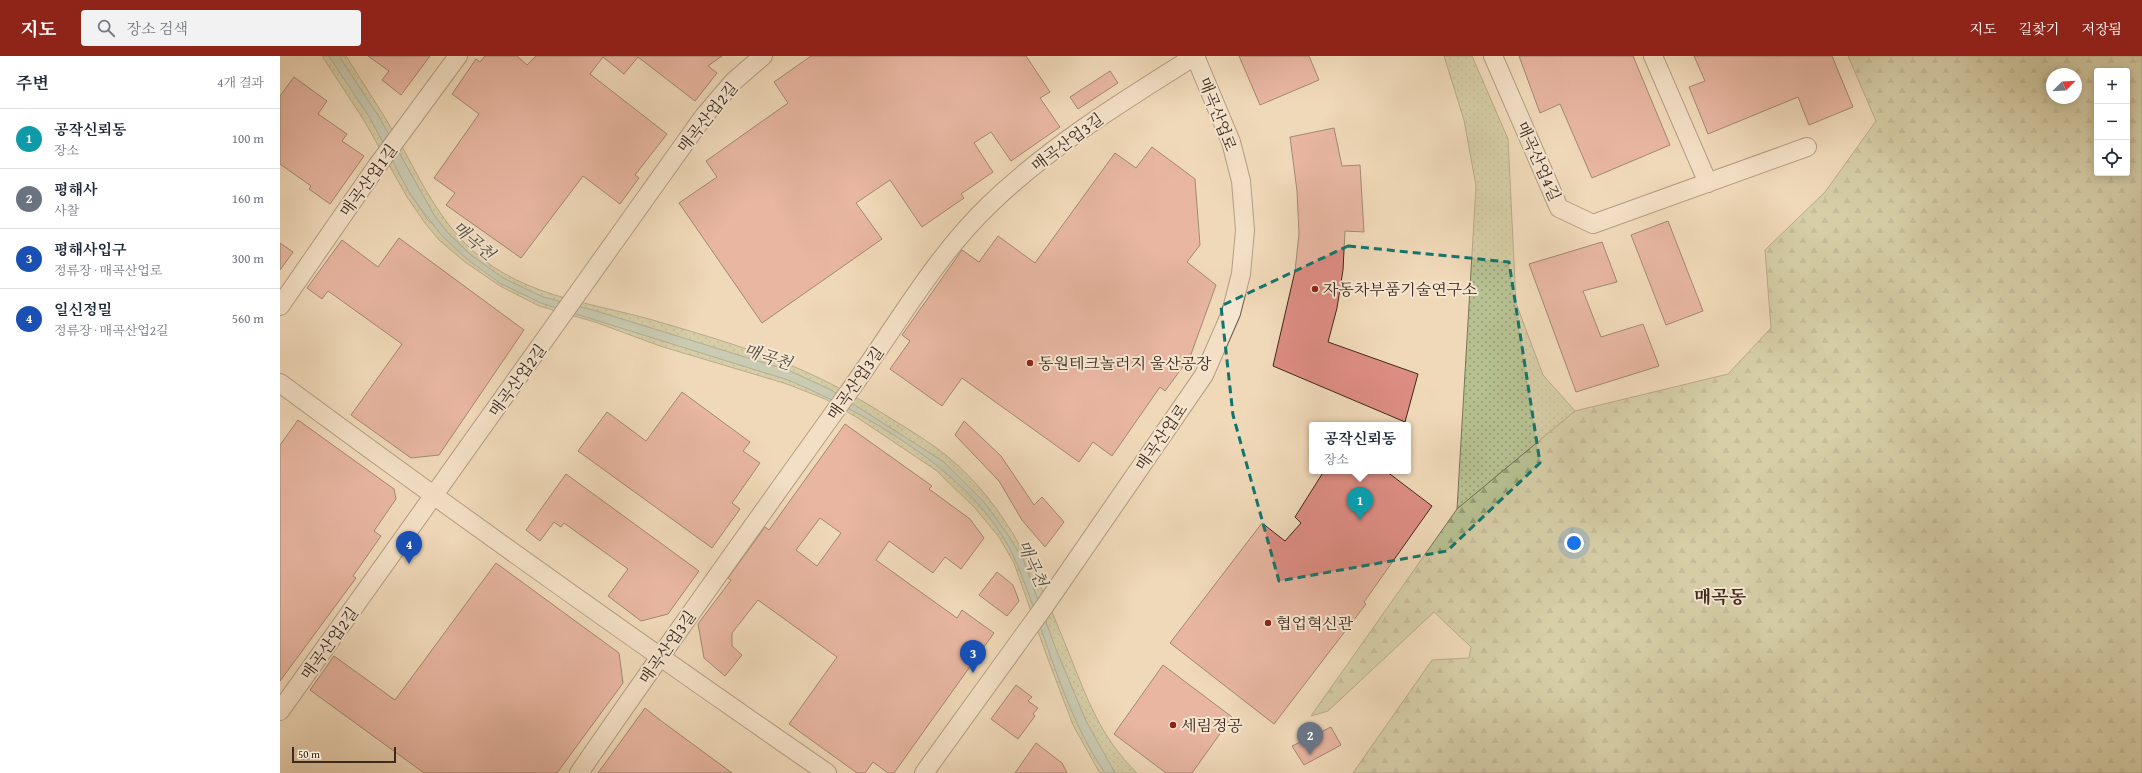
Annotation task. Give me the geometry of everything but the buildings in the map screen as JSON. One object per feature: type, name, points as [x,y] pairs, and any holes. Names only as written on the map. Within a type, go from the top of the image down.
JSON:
[{"type":"street","name":"매곡산업1길","points":[[280,306],[377,166],[458,56]]},
{"type":"street","name":"매곡산업2길","points":[[280,711],[557,325],[704,116],[733,82],[763,56]]},
{"type":"street","name":"매곡산업3길","points":[[579,773],[659,657],[832,417],[954,241],[988,206],[1030,169],[1118,104],[1195,56]]},
{"type":"street","name":"매곡산업로","points":[[924,773],[1044,607],[1204,375],[1231,314],[1241,274],[1245,230],[1241,181],[1231,142],[1195,56]]},
{"type":"street","name":"매곡산업4길","points":[[1493,56],[1559,208],[1593,224],[1807,147]]},
{"type":"street","points":[[1653,56],[1708,183]]},
{"type":"street","points":[[280,383],[434,496],[659,657],[827,773]]},
{"type":"highlighted area","points":[[1348,246],[1509,262],[1540,463],[1447,551],[1279,581],[1233,415],[1221,306]]},
{"type":"green space","points":[[322,56],[329,56],[370,118],[410,194],[428,220],[500,283],[541,303],[788,380],[820,394],[887,430],[920,452],[951,477],[978,504],[1000,533],[1017,564],[1066,697],[1090,749],[1105,773],[1100,773],[1098,770],[1073,725],[1014,563],[999,537],[975,508],[937,471],[858,418],[825,399],[787,384],[660,346],[595,322],[539,306],[500,286],[465,262],[439,240],[425,223],[407,197],[365,122]]},
{"type":"green space","points":[[339,56],[346,56],[394,132],[423,186],[440,213],[460,238],[493,267],[516,280],[564,298],[641,317],[697,333],[790,365],[831,384],[883,413],[915,433],[947,456],[969,476],[988,498],[1005,521],[1020,546],[1046,597],[1088,701],[1113,745],[1137,773],[1115,773],[1086,721],[1055,647],[1023,559],[1006,532],[944,462],[831,390],[790,371],[596,311],[543,297],[503,278],[471,255],[447,232],[434,215],[379,117]]},
{"type":"green space","points":[[1444,56],[1472,56],[1508,139],[1516,303],[1543,375],[1575,411],[1457,509],[1476,186],[1464,120]]},
{"type":"green space","points":[[1848,56],[2142,56],[2142,773],[1353,773],[1432,660],[1469,658],[1471,647],[1434,612],[1328,711],[1311,716],[1457,509],[1575,411],[1728,374],[1771,328],[1765,250],[1825,192],[1876,121]]},
{"type":"shaded area","points":[[329,56],[339,56],[379,117],[434,215],[447,232],[471,255],[503,278],[543,297],[596,311],[790,371],[831,390],[944,462],[984,502],[1006,532],[1023,559],[1055,647],[1086,721],[1115,773],[1105,773],[1090,749],[1077,723],[1056,671],[1017,564],[1000,533],[978,504],[951,477],[920,452],[887,430],[820,394],[788,380],[541,303],[500,283],[467,259],[442,236],[410,194],[370,118]]},
{"type":"place","name":"자동차부품기술연구소","points":[[1315,289]]},
{"type":"place","name":"동원테크놀러지 울산공장","points":[[1030,363]]},
{"type":"place","name":"공작신뢰동","points":[[1360,520]]},
{"type":"place","name":"일신정밀","points":[[409,564]]},
{"type":"place","name":"협업혁신관","points":[[1268,623]]},
{"type":"place","name":"평해사입구","points":[[973,673]]},
{"type":"place","name":"세림정공","points":[[1173,725]]},
{"type":"place","name":"평해사","points":[[1310,755]]},
{"type":"district","name":"매곡동","points":[[1720,596]]},
{"type":"water label","name":"매곡천","points":[[474,240]]},
{"type":"water label","name":"매곡천","points":[[768,356]]},
{"type":"water label","name":"매곡천","points":[[1033,563]]}]
